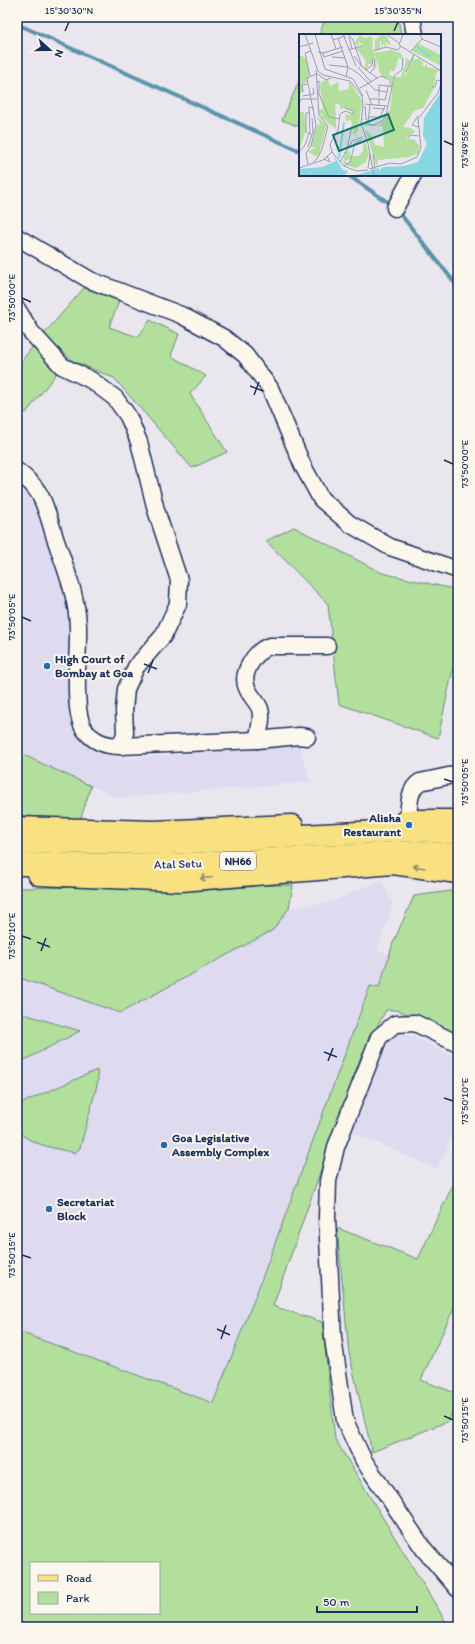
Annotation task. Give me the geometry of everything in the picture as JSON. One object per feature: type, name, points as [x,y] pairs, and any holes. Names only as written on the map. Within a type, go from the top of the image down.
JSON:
[{"type":"main road","points":[[17,828],[160,832],[408,821],[458,821]]},
{"type":"main road","name":"Atal Setu","points":[[17,842],[170,842],[417,830],[458,833]]},
{"type":"main road","name":"Atal Setu","points":[[17,864],[170,864],[416,852],[458,855]]},
{"type":"main road","points":[[17,873],[182,880],[393,863],[458,872]]},
{"type":"street","points":[[412,17],[415,34]]},
{"type":"street","points":[[395,208],[412,176]]},
{"type":"street","points":[[17,237],[90,280],[182,315],[224,338],[245,355],[270,388],[303,466],[321,499],[350,524],[390,547],[458,570]]},
{"type":"street","points":[[17,309],[31,332],[62,366],[91,380],[115,398],[128,416],[139,442],[156,510],[179,580],[178,604],[163,636],[136,667],[126,689],[124,710],[125,734],[121,746]]},
{"type":"street","points":[[17,471],[26,478],[39,494],[76,602],[78,625],[78,712],[84,729],[98,741],[110,746],[257,740],[299,736],[307,737]]},
{"type":"street","points":[[257,740],[261,721],[260,710],[247,688],[245,680],[247,671],[256,656],[263,648],[270,646],[327,646]]},
{"type":"street","points":[[408,821],[412,792],[416,784],[458,774]]},
{"type":"street","points":[[458,1044],[415,1023],[395,1024],[379,1037],[336,1147],[328,1181],[327,1218],[333,1338],[345,1422],[364,1461],[423,1548],[458,1589]]},
{"type":"shaded area","name":"High Court of Bombay at Goa","points":[[17,476],[43,507],[75,609],[79,723],[90,747],[121,759],[299,745],[310,782],[118,798],[17,752]]},
{"type":"shaded area","name":"Goa Legislative Assembly Complex","points":[[381,880],[393,904],[377,950],[396,957],[383,990],[370,986],[254,1300],[213,1403],[17,1331],[17,930],[274,911],[331,902]]},
{"type":"shaded area","points":[[398,1030],[458,1058],[458,1123],[437,1169],[348,1130],[384,1041]]},
{"type":"green space","points":[[326,17],[398,17],[401,34],[319,34]]},
{"type":"green space","points":[[299,81],[299,127],[282,120]]},
{"type":"green space","points":[[84,288],[119,301],[109,327],[138,337],[150,320],[179,334],[171,356],[206,376],[190,394],[227,452],[192,468],[114,378],[73,361],[43,335]]},
{"type":"green space","points":[[33,346],[59,370],[26,413],[17,407],[17,367]]},
{"type":"green space","points":[[294,527],[382,573],[458,590],[458,653],[456,654],[438,738],[339,704],[328,604],[266,541]]},
{"type":"green space","points":[[17,752],[91,786],[80,821],[17,815]]},
{"type":"green space","points":[[293,885],[289,908],[273,930],[120,1013],[17,977],[17,888]]},
{"type":"green space","points":[[458,890],[458,1035],[397,1010],[386,1010],[361,1056],[273,1306],[322,1322],[335,1439],[449,1627],[17,1627],[17,1331],[213,1403],[254,1300],[370,986],[379,988],[393,943],[414,896]]},
{"type":"green space","points":[[17,1012],[80,1031],[17,1064]]},
{"type":"green space","points":[[97,1070],[98,1081],[80,1148],[75,1153],[42,1145],[26,1138],[20,1133],[16,1124],[17,1105]]},
{"type":"green space","points":[[456,1178],[458,1179],[458,1299],[421,1380],[458,1395],[449,1421],[372,1452],[349,1353],[337,1228],[418,1259]]},
{"type":"waterway","points":[[17,24],[299,151]]},
{"type":"waterway","points":[[349,176],[393,206]]},
{"type":"waterway","points":[[398,211],[458,287]]},
{"type":"place","name":"High Court of Bombay at Goa","points":[[47,666]]},
{"type":"place","name":"Alisha Restaurant","points":[[409,825]]},
{"type":"place","name":"Goa Legislative Assembly Complex","points":[[164,1145]]},
{"type":"place","name":"Secretariat Block","points":[[49,1209]]}]
